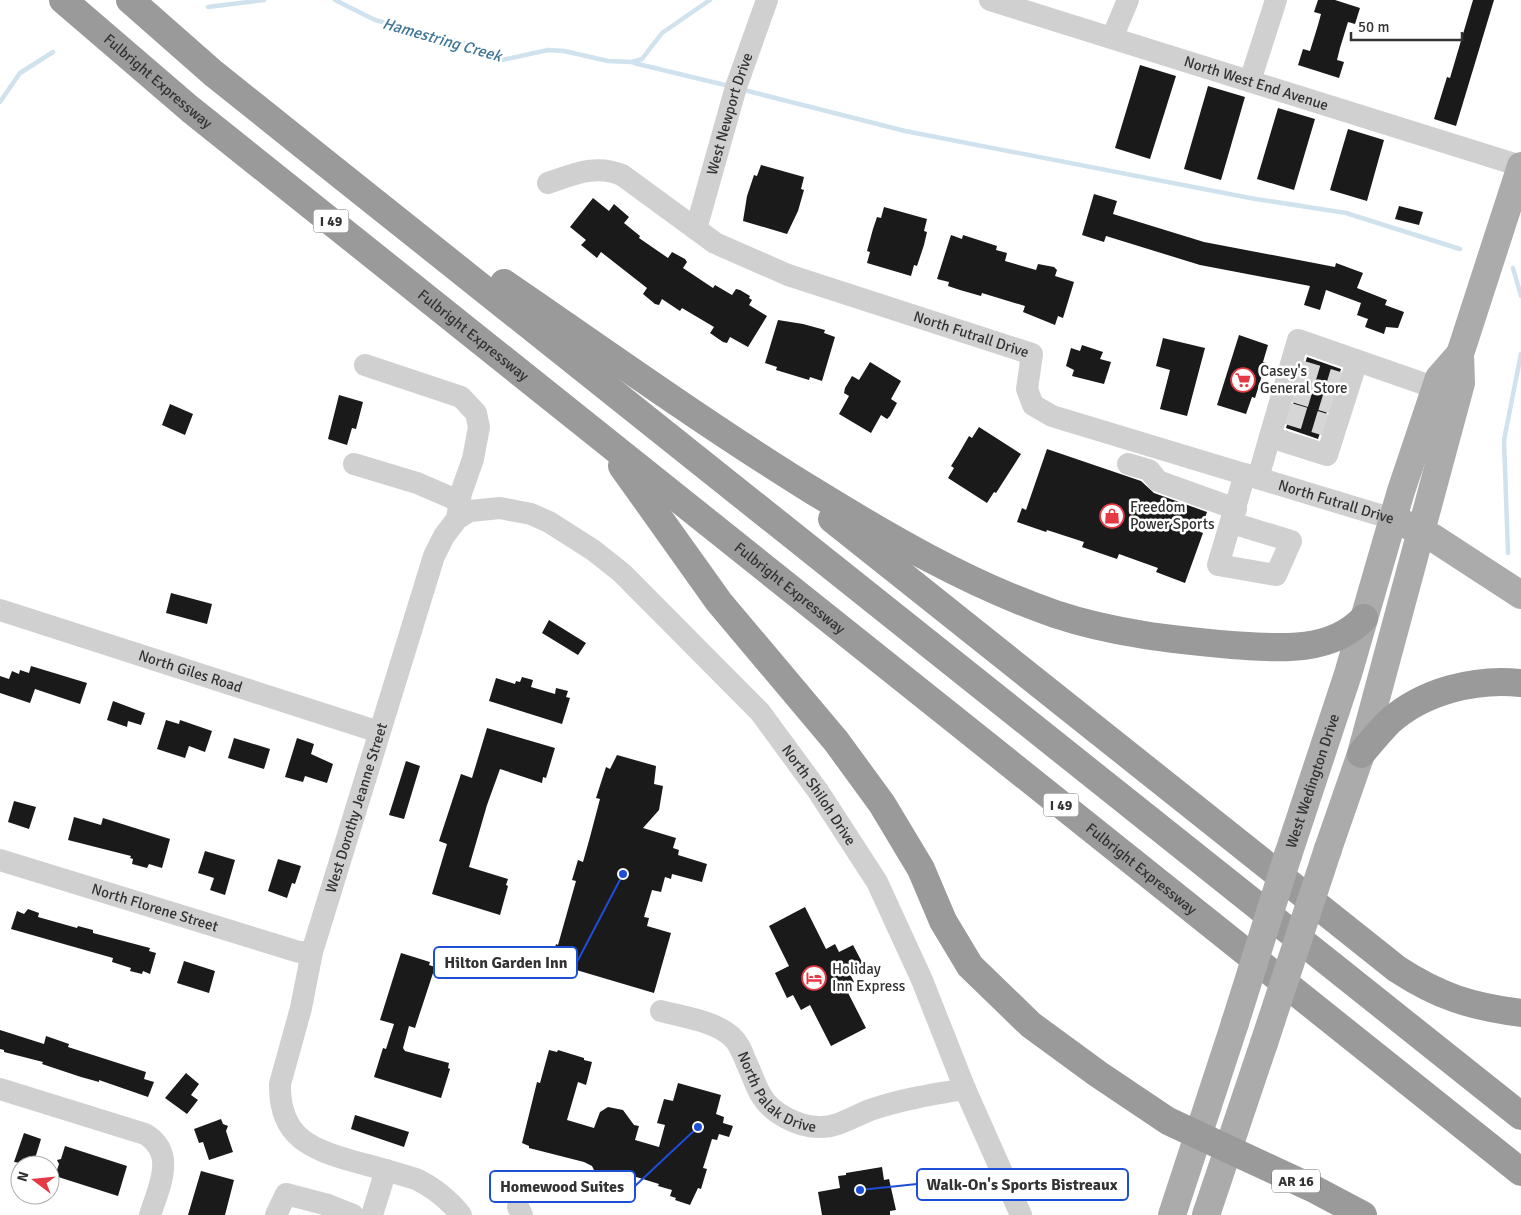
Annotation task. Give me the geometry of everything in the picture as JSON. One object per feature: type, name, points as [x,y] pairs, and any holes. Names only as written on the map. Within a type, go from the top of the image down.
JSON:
[{"type":"highway","name":"Fulbright Expressway","points":[[63,0],[190,109],[1521,1172]]},
{"type":"highway","name":"I 49","points":[[130,0],[214,73],[318,157],[1521,1116]]},
{"type":"highway","points":[[318,157],[760,458],[890,539],[953,571],[1057,614],[1130,632],[1169,638],[1276,647],[1304,646],[1332,640],[1352,632],[1364,618]]},
{"type":"highway","points":[[602,438],[720,602],[836,741],[882,804],[921,869],[942,921],[970,966],[1031,1025],[1098,1074],[1168,1121],[1228,1149]]},
{"type":"highway","points":[[760,458],[841,527],[962,625],[1397,969],[1424,987],[1459,1002],[1521,1013]]},
{"type":"highway","points":[[1361,754],[1390,722],[1420,701],[1458,687],[1500,681],[1521,683]]},
{"type":"highway","name":"AR 16","points":[[1228,1149],[1312,1188],[1363,1215]]},
{"type":"main road","name":"West Wedington Drive","points":[[1206,1215],[1361,754],[1461,383],[1460,354],[1521,166]]},
{"type":"main road","name":"West Wedington Drive","points":[[1172,1215],[1288,855],[1314,783],[1393,519],[1439,378],[1460,354]]},
{"type":"main road","name":"North Futrall Drive","points":[[1393,519],[1422,530],[1521,595]]},
{"type":"street","name":"West Newport Drive","points":[[696,229],[736,87],[767,0]]},
{"type":"street","name":"North West End Avenue","points":[[990,0],[1521,166]]},
{"type":"street","points":[[1112,38],[1128,0]]},
{"type":"street","points":[[1250,82],[1276,0]]},
{"type":"street","name":"North Futrall Drive","points":[[548,183],[579,172],[594,169],[609,170],[622,176],[715,242],[788,275],[1032,354],[1027,389],[1033,405],[1052,416],[1393,519]]},
{"type":"street","points":[[1128,464],[1149,470],[1158,481],[1234,516],[1280,411],[1290,379],[1298,340],[1436,388]]},
{"type":"street","points":[[1270,437],[1327,455],[1331,426],[1341,395],[1357,360]]},
{"type":"street","name":"West Dorothy Jeanne Street","points":[[366,365],[461,398],[476,413],[479,427],[462,510],[444,536],[434,556],[312,952],[301,1008],[280,1084],[280,1096],[286,1119],[303,1141],[315,1149],[386,1170]]},
{"type":"street","points":[[354,464],[417,482],[462,510]]},
{"type":"street","name":"North Shiloh Drive","points":[[462,510],[500,508],[531,514],[549,522],[594,550],[622,573],[760,712],[823,798],[877,882],[922,980],[965,1089],[1021,1215]]},
{"type":"street","name":"North Giles Road","points":[[0,610],[380,732]]},
{"type":"street","name":"North Florene Street","points":[[0,860],[299,952],[312,952]]},
{"type":"street","name":"North Palak Drive","points":[[661,1011],[701,1022],[724,1031],[733,1038],[739,1046],[762,1096],[788,1118],[804,1125],[820,1127],[834,1125],[872,1110],[935,1093],[965,1089]]},
{"type":"street","points":[[0,1089],[145,1134],[153,1139],[160,1148],[164,1159],[164,1172],[150,1215]]},
{"type":"street","points":[[372,1215],[386,1170],[429,1185],[461,1215]]},
{"type":"street","points":[[276,1215],[286,1194],[326,1210],[353,1215]]},
{"type":"building","points":[[1318,0],[1335,0],[1360,8],[1355,24],[1348,22],[1340,48],[1337,60],[1344,62],[1339,78],[1298,65],[1303,49],[1310,51],[1318,25],[1321,14],[1314,12]]},
{"type":"building","points":[[1473,0],[1494,0],[1456,126],[1434,119],[1447,77],[1450,78]]},
{"type":"building","points":[[1140,65],[1176,76],[1150,159],[1115,148]]},
{"type":"building","points":[[1208,86],[1245,97],[1221,180],[1184,169]]},
{"type":"building","points":[[1278,108],[1315,119],[1294,190],[1257,179]]},
{"type":"building","points":[[1348,129],[1384,140],[1367,201],[1330,190]]},
{"type":"building","points":[[761,165],[804,177],[801,189],[804,190],[798,211],[787,234],[743,221],[747,196],[754,175],[757,176]]},
{"type":"building","points":[[1094,194],[1117,201],[1113,214],[1204,242],[1335,267],[1336,263],[1363,273],[1357,288],[1387,300],[1385,305],[1404,312],[1398,328],[1386,327],[1384,334],[1365,327],[1368,319],[1357,315],[1361,303],[1326,290],[1320,310],[1304,305],[1310,286],[1200,265],[1106,236],[1104,242],[1082,235]]},
{"type":"building","points":[[593,198],[609,211],[614,204],[629,217],[624,223],[640,236],[639,238],[668,258],[672,252],[685,259],[687,262],[683,268],[713,288],[715,285],[732,295],[736,289],[750,296],[749,298],[752,300],[749,305],[767,316],[748,347],[730,337],[727,343],[723,342],[710,333],[714,327],[682,308],[680,311],[662,299],[659,305],[655,304],[643,294],[647,288],[601,252],[597,258],[581,245],[586,240],[570,227]]},
{"type":"building","points":[[1399,206],[1423,212],[1419,225],[1395,219]]},
{"type":"building","points":[[884,207],[927,219],[924,231],[927,232],[924,245],[917,266],[914,265],[911,276],[867,263],[870,252],[867,251],[873,229],[877,217],[881,218]]},
{"type":"building","points":[[951,235],[962,239],[963,235],[997,246],[996,250],[1007,253],[1005,261],[1036,270],[1038,264],[1054,267],[1057,270],[1055,276],[1074,282],[1063,318],[1058,316],[1055,325],[1023,312],[1025,306],[982,293],[981,296],[960,290],[948,286],[949,282],[937,279]]},
{"type":"building","points":[[778,320],[825,330],[824,333],[835,337],[822,381],[810,377],[809,380],[776,370],[777,367],[765,363]]},
{"type":"building","name":"Casey's General Store","points":[[1239,335],[1268,345],[1263,362],[1266,363],[1255,398],[1252,397],[1246,414],[1217,405]]},
{"type":"building","points":[[1163,338],[1205,348],[1187,416],[1160,409],[1170,370],[1156,366]]},
{"type":"building","points":[[1082,345],[1103,352],[1100,359],[1111,362],[1104,384],[1072,376],[1074,370],[1066,366],[1071,348],[1080,351]]},
{"type":"building","points":[[1307,357],[1341,369],[1318,439],[1286,428]]},
{"type":"building","points":[[870,362],[901,381],[891,399],[897,403],[890,416],[887,419],[881,415],[871,433],[839,414],[849,396],[844,393],[852,376],[859,380]]},
{"type":"building","points":[[339,395],[363,402],[356,429],[352,428],[347,445],[328,439]]},
{"type":"building","points":[[170,404],[193,414],[185,435],[162,425]]},
{"type":"building","points":[[979,427],[1021,454],[996,493],[994,492],[987,503],[948,478],[954,468],[951,466],[969,436],[972,438]]},
{"type":"building","name":"Freedom Power Sports","points":[[1047,449],[1141,481],[1154,493],[1207,512],[1200,532],[1203,533],[1185,583],[1156,572],[1158,568],[1119,554],[1117,559],[1082,547],[1084,542],[1017,522],[1022,508],[1026,510]]},
{"type":"building","points":[[171,593],[212,604],[207,624],[166,613]]},
{"type":"building","points":[[549,620],[586,643],[578,655],[542,633]]},
{"type":"building","points":[[31,666],[87,683],[80,704],[35,689],[30,703],[0,693],[0,676],[9,679],[12,671],[19,674],[20,670],[29,673]]},
{"type":"building","points":[[522,677],[533,680],[531,687],[555,694],[556,688],[568,691],[566,697],[570,698],[562,724],[489,701],[496,678],[515,684],[516,681],[520,682]]},
{"type":"building","points":[[113,701],[145,713],[141,725],[128,721],[127,727],[107,720]]},
{"type":"building","points":[[166,720],[179,724],[180,720],[212,731],[205,752],[189,746],[185,758],[157,749]]},
{"type":"building","points":[[487,728],[555,748],[546,778],[543,777],[542,783],[500,769],[487,805],[469,867],[508,879],[506,885],[508,886],[500,915],[432,894],[447,844],[439,841],[461,774],[472,778]]},
{"type":"building","points":[[234,738],[270,749],[264,769],[228,758]]},
{"type":"building","points":[[297,738],[314,744],[311,754],[333,764],[327,783],[305,776],[303,782],[285,777]]},
{"type":"building","points":[[617,755],[656,766],[654,784],[663,786],[659,810],[643,828],[676,838],[673,848],[679,850],[678,855],[707,864],[702,882],[672,874],[671,879],[665,877],[661,892],[652,890],[644,917],[649,918],[647,926],[671,933],[654,993],[556,964],[558,957],[553,955],[556,944],[558,945],[576,881],[572,880],[578,860],[583,862],[590,837],[600,799],[596,798],[606,767],[610,769]]},
{"type":"building","points":[[406,761],[420,766],[404,819],[389,815]]},
{"type":"building","points":[[14,801],[36,807],[29,829],[8,822]]},
{"type":"building","points":[[74,817],[101,825],[103,818],[170,839],[162,868],[149,864],[147,868],[132,864],[133,859],[130,858],[131,856],[68,840]]},
{"type":"building","points":[[205,851],[235,860],[225,895],[210,890],[214,878],[198,873]]},
{"type":"building","points":[[278,859],[301,866],[295,884],[292,883],[287,898],[268,891]]},
{"type":"building","name":"Holiday Inn Express","points":[[805,907],[826,949],[835,944],[839,952],[853,945],[863,964],[849,972],[854,982],[845,987],[866,1028],[831,1046],[810,1005],[801,1010],[793,995],[787,998],[775,973],[789,966],[769,926]]},
{"type":"building","points":[[28,909],[39,913],[38,917],[77,928],[78,926],[93,930],[93,933],[150,948],[149,951],[156,953],[150,974],[143,971],[142,974],[130,971],[131,968],[112,962],[113,958],[11,929],[17,911],[24,914]]},
{"type":"building","points":[[401,953],[430,962],[429,965],[435,967],[415,1028],[409,1026],[403,1048],[405,1051],[449,1063],[448,1068],[450,1069],[441,1098],[374,1077],[383,1048],[386,1049],[394,1024],[380,1020]]},
{"type":"building","points":[[184,961],[215,971],[209,993],[177,983]]},
{"type":"building","points":[[0,1030],[44,1044],[46,1036],[69,1044],[68,1047],[146,1072],[144,1079],[154,1082],[148,1097],[99,1080],[99,1082],[42,1064],[43,1062],[4,1052],[4,1050],[0,1049]]},
{"type":"building","points":[[549,1050],[557,1052],[558,1050],[592,1062],[586,1085],[578,1082],[567,1120],[594,1128],[600,1112],[608,1107],[623,1110],[634,1125],[639,1126],[635,1140],[659,1147],[665,1125],[657,1123],[664,1099],[673,1101],[678,1083],[721,1095],[716,1114],[724,1117],[723,1123],[733,1126],[729,1137],[719,1134],[717,1140],[712,1139],[703,1168],[707,1169],[701,1189],[698,1188],[690,1205],[675,1200],[676,1198],[670,1196],[672,1190],[658,1186],[659,1184],[620,1172],[611,1172],[606,1175],[595,1172],[592,1166],[584,1162],[529,1148],[529,1146],[522,1143],[537,1082],[540,1083]]},
{"type":"building","points":[[186,1073],[199,1084],[191,1095],[198,1100],[187,1114],[165,1098]]},
{"type":"building","points":[[355,1115],[409,1132],[404,1147],[351,1129]]},
{"type":"building","points":[[221,1119],[223,1124],[228,1126],[226,1131],[233,1152],[209,1160],[203,1142],[199,1143],[194,1129]]},
{"type":"building","points":[[24,1133],[41,1139],[36,1155],[16,1155]]},
{"type":"building","points":[[65,1146],[127,1166],[118,1196],[60,1178],[61,1159]]},
{"type":"building","points":[[882,1167],[884,1180],[889,1179],[896,1210],[890,1211],[890,1215],[822,1215],[818,1192],[840,1188],[838,1176]]},
{"type":"building","points":[[201,1171],[234,1180],[225,1215],[188,1215]]},
{"type":"waterway","name":"Hamestring Creek","points":[[208,7],[264,0]]},
{"type":"waterway","name":"Hamestring Creek","points":[[335,0],[375,20],[463,43],[502,60],[548,50],[564,51],[608,61],[632,62],[642,59],[662,33],[710,0]]},
{"type":"waterway","name":"Hamestring Creek","points":[[0,102],[20,73],[53,52]]},
{"type":"waterway","points":[[634,63],[729,86]]},
{"type":"waterway","points":[[744,90],[905,131],[1250,198],[1346,213],[1460,249]]},
{"type":"waterway","points":[[1513,268],[1521,296]]},
{"type":"waterway","points":[[1508,553],[1504,440],[1521,354]]},
{"type":"tunnel","points":[[1296,370],[1339,383]]},
{"type":"tunnel","points":[[1290,390],[1333,403]]},
{"type":"tunnel","points":[[1283,412],[1326,425]]},
{"type":"place","name":"Casey's General Store","points":[[1243,380]]},
{"type":"place","name":"Freedom Power Sports","points":[[1112,516]]},
{"type":"place","name":"Hilton Garden Inn","points":[[623,874]]},
{"type":"place","name":"Holiday Inn Express","points":[[814,978]]},
{"type":"place","name":"Homewood Suites","points":[[698,1127]]},
{"type":"place","name":"Walk-On's Sports Bistreaux","points":[[860,1190]]}]
